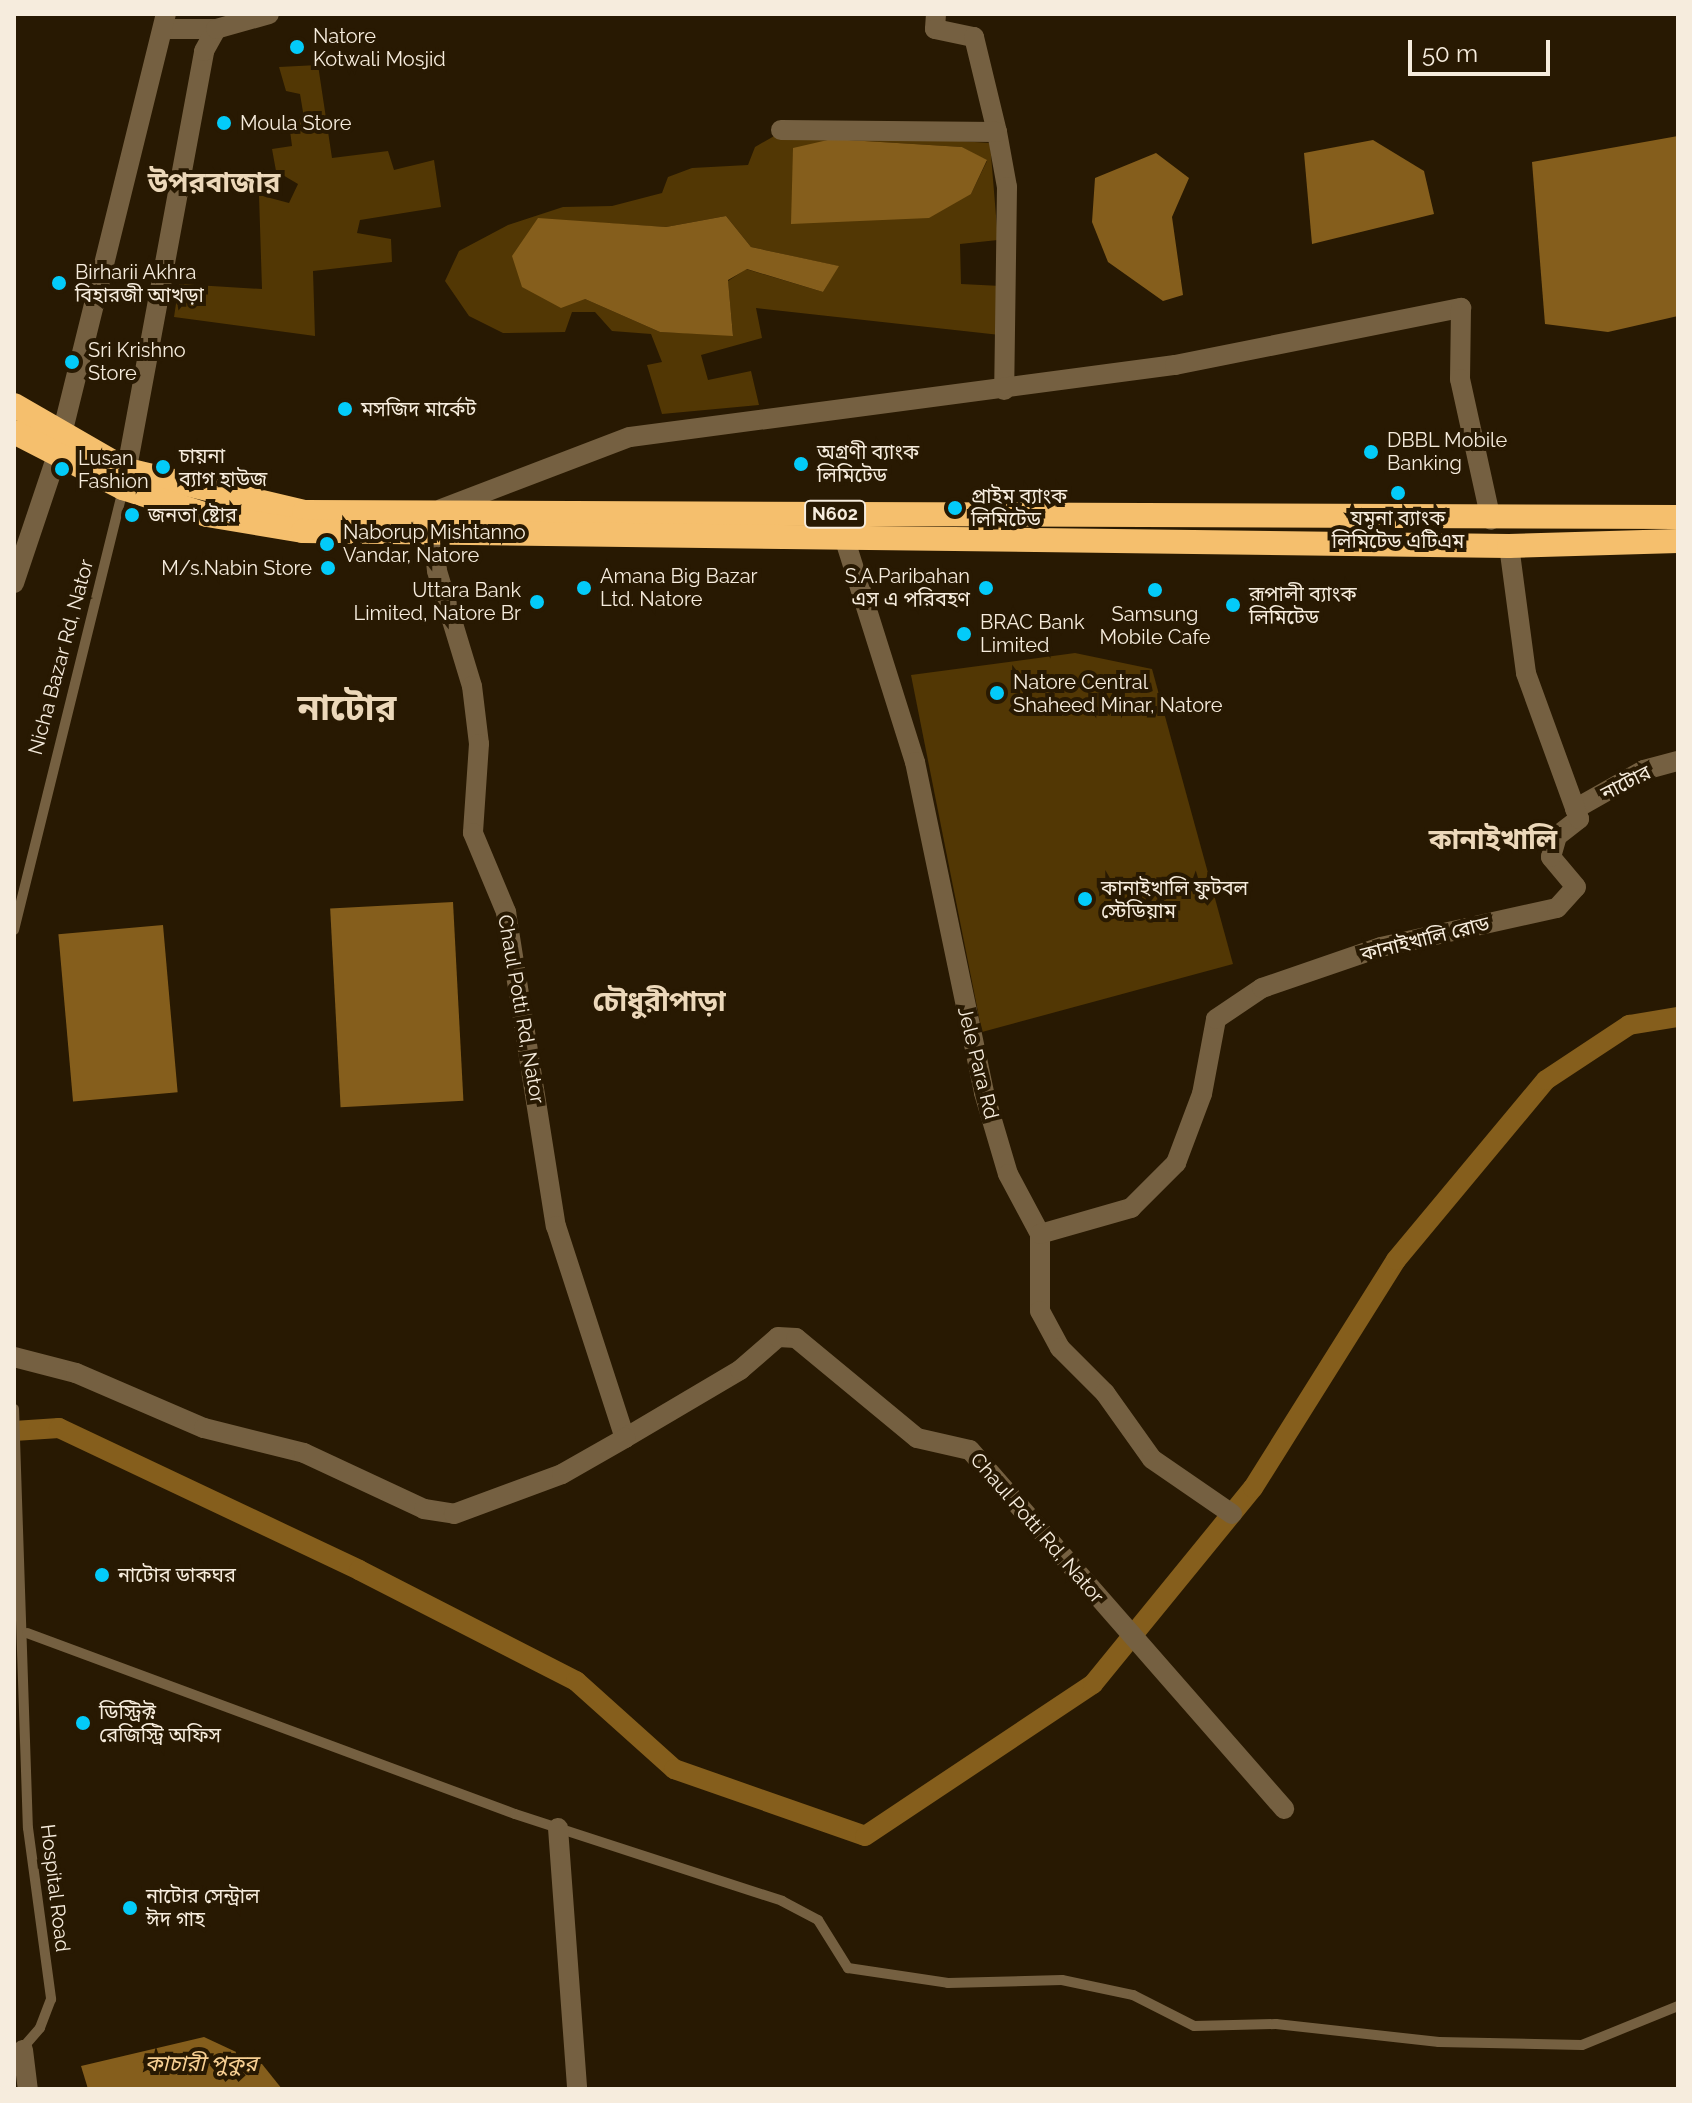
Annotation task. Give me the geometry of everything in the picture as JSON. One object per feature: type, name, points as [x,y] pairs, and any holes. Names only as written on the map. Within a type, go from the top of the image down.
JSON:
[{"type":"highway","name":"N602","points":[[14,405],[59,447]]},
{"type":"highway","name":"N602","points":[[14,432],[59,447],[125,479],[304,512],[418,524],[844,537],[1509,546],[1678,541]]},
{"type":"highway","name":"N602","points":[[418,524],[1678,517]]},
{"type":"street","points":[[14,583],[59,447],[164,21],[216,29],[269,14]]},
{"type":"street","points":[[936,14],[935,29],[974,37],[1007,187],[1004,390]]},
{"type":"street","points":[[125,479],[193,97],[216,29]]},
{"type":"street","points":[[781,130],[997,132]]},
{"type":"street","points":[[418,524],[630,437],[1004,390],[1294,345],[1461,308],[1460,379],[1491,520]]},
{"type":"street","name":"Chaul Potti Rd, Nator","points":[[418,524],[437,571],[472,686],[479,744],[473,833],[506,912],[556,1226],[625,1438]]},
{"type":"street","name":"Jele Para Rd","points":[[844,537],[915,762],[984,1093],[1008,1174],[1040,1234]]},
{"type":"street","points":[[1509,546],[1526,673],[1575,809]]},
{"type":"street","name":"নাটোর","points":[[1575,809],[1644,770],[1678,761]]},
{"type":"street","name":"কানাইখালি রোড","points":[[1040,1234],[1131,1208],[1176,1163],[1202,1094],[1216,1019],[1262,988],[1381,947],[1557,908],[1576,887],[1551,857],[1557,836],[1579,819],[1575,809]]},
{"type":"street","points":[[1040,1234],[1035,1287],[1060,1348],[1105,1393],[1152,1459],[1232,1514]]},
{"type":"street","name":"Chaul Potti Rd, Nator","points":[[14,1357],[76,1373],[204,1428],[304,1453],[424,1509],[454,1514],[552,1479],[740,1370],[778,1337],[796,1338],[917,1438],[970,1450],[1284,1809]]},
{"type":"street","points":[[558,1828],[577,2089]]},
{"type":"street","points":[[19,2052],[28,2089]]},
{"type":"lane","name":"Nicha Bazar Rd, Nator","points":[[14,930],[125,479]]},
{"type":"lane","name":"Hospital Road","points":[[14,1409],[27,1633],[28,1828],[51,1999],[19,2052]]},
{"type":"lane","points":[[27,1633],[558,1828],[782,1901],[818,1920],[848,1968],[948,1983],[1062,1980],[1133,1995],[1194,2026],[1276,2024],[1439,2042],[1582,2045],[1678,2006]]},
{"type":"shaded area","points":[[318,65],[332,158],[388,151],[394,170],[434,160],[441,207],[360,220],[357,233],[391,239],[392,262],[313,271],[315,336],[174,317],[179,284],[262,289],[259,195],[289,203],[298,184],[276,171],[272,149],[292,146],[289,123],[304,118],[300,94],[286,91],[279,67]]},
{"type":"shaded area","points":[[808,131],[990,143],[998,240],[960,244],[961,284],[1001,286],[1000,335],[756,308],[762,338],[701,355],[708,380],[751,371],[759,405],[662,414],[647,365],[662,362],[651,334],[612,331],[595,312],[572,312],[565,332],[503,333],[469,316],[445,281],[459,251],[508,225],[563,207],[612,206],[662,193],[668,177],[692,168],[748,165],[755,147],[776,135]],"holes":[[[832,139],[962,147],[987,161],[971,194]],[[726,216],[751,247],[838,266],[823,292],[746,269],[728,281],[733,335],[660,332],[585,299],[538,219],[666,227]]]},
{"type":"shaded area","name":"কানাইখালি ফুটবল স্টেডিয়াম","points":[[1075,653],[1152,669],[1233,964],[982,1032],[911,675]]},
{"type":"water","points":[[1678,136],[1678,316],[1608,332],[1545,324],[1532,162]]},
{"type":"water","points":[[832,139],[962,147],[987,160],[971,194],[929,218],[791,224],[793,148]]},
{"type":"water","points":[[1373,140],[1424,171],[1434,214],[1312,244],[1304,153]]},
{"type":"water","points":[[1156,153],[1189,178],[1172,217],[1183,295],[1163,301],[1108,262],[1092,222],[1095,178]]},
{"type":"water","points":[[726,216],[751,247],[839,266],[823,292],[747,269],[728,280],[733,336],[660,332],[585,299],[561,308],[522,287],[512,256],[538,218],[666,227]]},
{"type":"water","points":[[453,902],[463,1101],[341,1107],[330,908]]},
{"type":"water","points":[[163,925],[178,1092],[73,1102],[58,934]]},
{"type":"water","name":"কাচারী পুকুর","points":[[204,2037],[262,2064],[282,2089],[88,2089],[81,2066]]},
{"type":"waterway","points":[[14,1431],[59,1428],[359,1570],[576,1681],[674,1769],[865,1836],[1093,1684],[1253,1488],[1396,1260],[1546,1080],[1629,1025],[1678,1017]]},
{"type":"place","name":"Natore Kotwali Mosjid","points":[[297,47]]},
{"type":"place","name":"Moula Store","points":[[224,123]]},
{"type":"place","name":"Birharji Akhra বিহারজী আখড়া","points":[[59,283]]},
{"type":"place","name":"Sri Krishno Store","points":[[72,362]]},
{"type":"place","name":"মসজিদ মার্কেট","points":[[345,409]]},
{"type":"place","name":"DBBL Mobile Banking","points":[[1371,452]]},
{"type":"place","name":"অগ্রণী ব্যাংক লিমিটেড","points":[[801,464]]},
{"type":"place","name":"চায়না ব্যাগ হাউজ","points":[[163,467]]},
{"type":"place","name":"Lusan Fashion","points":[[62,469]]},
{"type":"place","name":"যমুনা ব্যাংক লিমিটেড এটিএম","points":[[1398,493]]},
{"type":"place","name":"প্রাইম ব্যাংক লিমিটেড","points":[[955,508]]},
{"type":"place","name":"জনতা ষ্টোর","points":[[132,515]]},
{"type":"place","name":"Naborup Mishtanno Vandar, Natore","points":[[327,544]]},
{"type":"place","name":"M/s.Nabin Store","points":[[328,568]]},
{"type":"place","name":"Amana Big Bazar Ltd. Natore","points":[[584,588]]},
{"type":"place","name":"S.A.Paribahan এস এ পরিবহণ","points":[[986,588]]},
{"type":"place","name":"Samsung Mobile Cafe","points":[[1155,590]]},
{"type":"place","name":"Uttara Bank Limited, Natore Br","points":[[537,602]]},
{"type":"place","name":"রূপালী ব্যাংক লিমিটেড","points":[[1233,605]]},
{"type":"place","name":"BRAC Bank Limited","points":[[964,634]]},
{"type":"place","name":"Natore Central Shaheed Minar, Natore","points":[[997,693]]},
{"type":"place","name":"কানাইখালি ফুটবল স্টেডিয়াম","points":[[1085,899]]},
{"type":"place","name":"নাটোর ডাকঘর","points":[[102,1575]]},
{"type":"place","name":"ডিস্ট্রিক্ট রেজিস্ট্রি অফিস","points":[[83,1723]]},
{"type":"place","name":"নাটোর সেন্ট্রাল ঈদ গাহ","points":[[130,1908]]},
{"type":"district","name":"উপরবাজার","points":[[214,183]]},
{"type":"district","name":"নাটোর","points":[[347,708]]},
{"type":"district","name":"কানাইখালি","points":[[1493,840]]},
{"type":"district","name":"চৌধুরীপাড়া","points":[[659,1002]]}]
